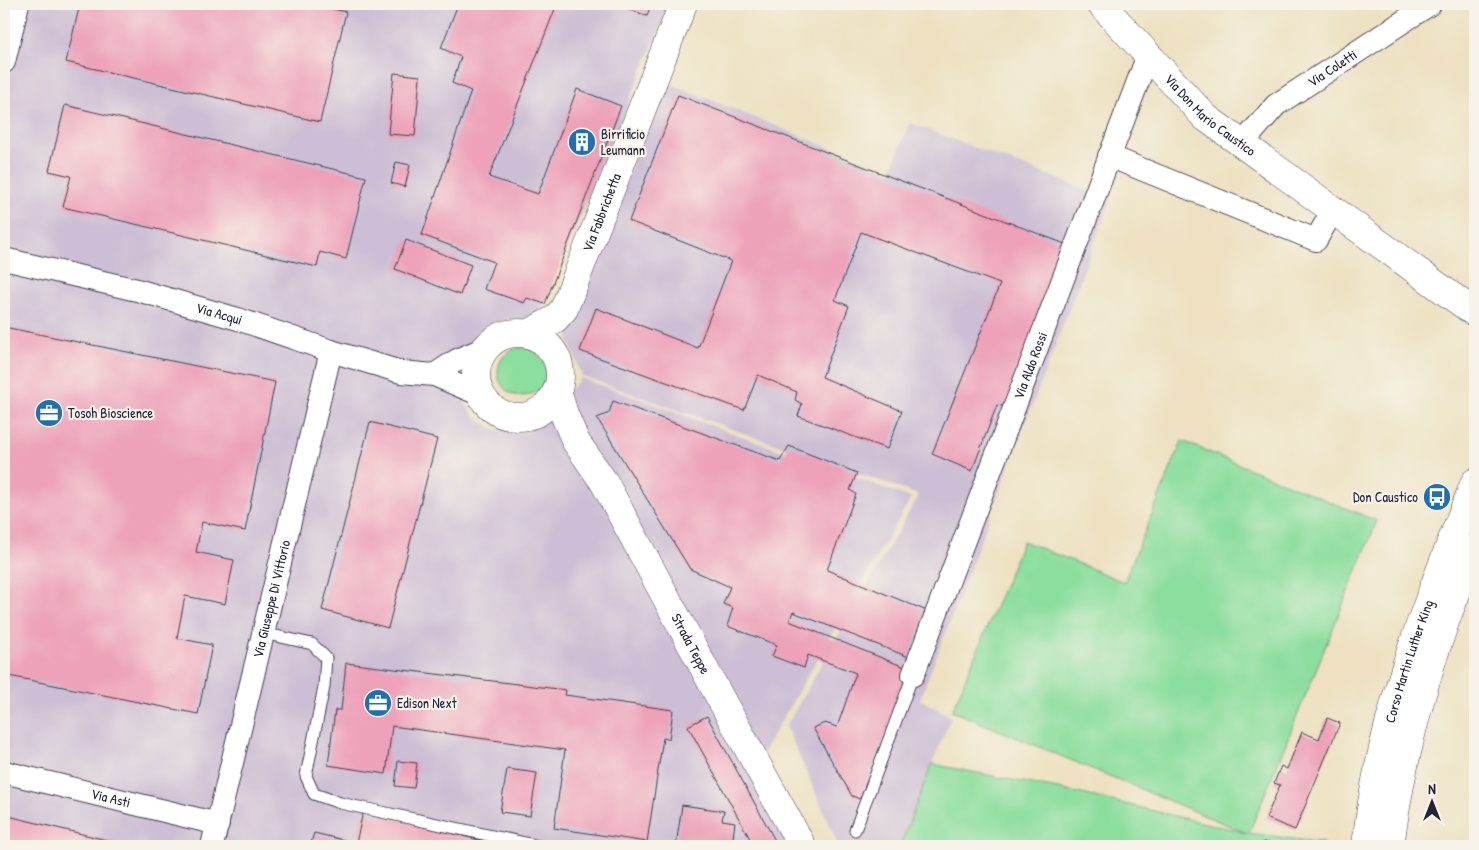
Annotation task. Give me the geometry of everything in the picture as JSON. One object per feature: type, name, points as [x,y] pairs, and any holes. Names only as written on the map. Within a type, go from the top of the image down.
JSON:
[{"type":"street","points":[[4,62],[18,4]]},
{"type":"street","name":"Via Fabbrichetta","points":[[557,357],[564,334],[564,309],[683,4]]},
{"type":"street","name":"Via Don Mario Caustico","points":[[1101,4],[1205,117],[1475,313]]},
{"type":"street","name":"Via Coletti","points":[[1242,144],[1276,105],[1430,4]]},
{"type":"street","name":"Via Aldo Rossi","points":[[913,675],[1148,55]]},
{"type":"street","points":[[1109,156],[1316,240],[1333,210]]},
{"type":"street","name":"Via Acqui","points":[[4,259],[137,290],[238,318],[331,352],[401,372],[434,375],[481,395],[495,411],[508,416],[521,417],[535,414]]},
{"type":"street","points":[[528,334],[555,318],[564,309]]},
{"type":"street","points":[[434,375],[509,333],[528,334],[538,337],[549,346],[557,357],[560,370],[560,384],[555,396],[547,406],[535,414]]},
{"type":"street","points":[[481,395],[475,376],[478,362],[485,348]]},
{"type":"street","name":"Via Giuseppe Di Vittorio","points":[[212,846],[331,352]]},
{"type":"street","name":"Strada Teppe","points":[[557,390],[564,414],[576,442],[604,482],[802,846]]},
{"type":"street","name":"Strada Teppe","points":[[535,414],[576,442]]},
{"type":"street","name":"Corso Martin Luther King","points":[[1366,846],[1375,782],[1401,679],[1422,617],[1475,482]]},
{"type":"street","name":"Corso Martin Luther King","points":[[1390,846],[1400,782],[1427,676],[1446,620],[1475,548]]},
{"type":"street","name":"Via Asti","points":[[4,772],[218,824]]},
{"type":"lane","points":[[263,633],[312,644],[326,658],[324,687],[306,776],[314,794],[340,802],[539,846]]},
{"type":"lane","points":[[855,830],[913,675]]},
{"type":"shaded area","points":[[4,4],[670,4],[536,322],[509,319],[485,327],[465,348],[458,368],[459,389],[465,403],[475,417],[493,428],[511,433],[530,431],[581,378],[911,498],[751,773],[792,846],[4,846]]},
{"type":"shaded area","points":[[663,81],[890,172],[910,123],[1111,199],[920,699],[951,717],[900,846],[839,846],[786,726],[919,495],[582,376],[568,339]]},
{"type":"green space","points":[[522,348],[531,350],[539,355],[544,363],[546,372],[544,381],[539,389],[531,394],[522,396],[513,394],[505,389],[500,381],[498,372],[500,363],[505,355],[513,350]]},
{"type":"green space","points":[[1182,441],[1377,521],[1249,833],[1324,843],[1324,846],[900,846],[932,764],[1078,793],[1247,833],[952,711],[1023,541],[1124,582]]},
{"type":"building","points":[[80,4],[312,4],[346,12],[320,122],[66,62]]},
{"type":"building","name":"Birrificio Leumann","points":[[458,4],[557,4],[489,177],[538,194],[577,89],[621,106],[545,304],[527,298],[524,303],[484,289],[494,262],[422,235],[471,91],[452,83],[461,57],[441,48]]},
{"type":"building","points":[[616,4],[651,4],[647,16]]},
{"type":"building","points":[[394,73],[420,76],[415,136],[388,134]]},
{"type":"building","points":[[678,95],[1065,244],[1006,407],[997,405],[972,471],[932,454],[1000,284],[861,232],[835,300],[849,306],[822,377],[902,411],[887,449],[798,416],[802,404],[795,400],[797,392],[758,375],[744,410],[580,351],[596,308],[698,348],[731,261],[629,221]]},
{"type":"building","points":[[65,105],[366,177],[346,259],[320,252],[317,267],[63,207],[71,176],[49,171]]},
{"type":"building","points":[[396,162],[410,165],[405,187],[391,183]]},
{"type":"building","points":[[406,240],[471,265],[460,295],[395,269]]},
{"type":"building","points":[[4,327],[275,382],[245,531],[202,522],[196,552],[234,560],[225,604],[185,596],[177,638],[212,645],[198,714],[4,675]]},
{"type":"building","points":[[613,401],[780,461],[789,446],[857,473],[850,490],[856,494],[827,570],[927,611],[909,657],[793,612],[789,621],[912,670],[860,799],[852,796],[813,728],[825,723],[837,727],[856,673],[808,655],[804,668],[772,656],[777,645],[727,626],[733,608],[723,604],[730,587],[690,569],[597,418],[609,413]]},
{"type":"building","points":[[370,422],[437,439],[388,628],[322,610]]},
{"type":"building","points":[[346,663],[566,690],[565,695],[673,710],[669,739],[663,738],[647,842],[554,828],[565,750],[392,726],[386,774],[328,765],[335,710],[341,710]]},
{"type":"building","points":[[707,716],[778,846],[754,846],[688,726]]},
{"type":"building","points":[[1327,718],[1340,723],[1295,830],[1266,818],[1280,785],[1274,783],[1281,766],[1287,769],[1302,732],[1319,739]]},
{"type":"building","points":[[398,761],[417,763],[414,788],[395,786]]},
{"type":"building","points":[[507,769],[537,773],[530,816],[500,812]]},
{"type":"building","points":[[682,805],[724,811],[722,820],[735,822],[732,846],[676,846]]},
{"type":"building","points":[[363,812],[504,846],[310,846],[314,833],[356,843]]},
{"type":"building","points":[[4,815],[131,846],[4,846]]},
{"type":"building","points":[[1263,842],[1280,845],[1280,846],[1262,846]]},
{"type":"place","name":"Birrificio Leumann","points":[[582,142]]},
{"type":"place","name":"Tosoh Bioscience","points":[[49,413]]},
{"type":"place","name":"Don Caustico","points":[[1437,497]]},
{"type":"place","name":"Edison Next","points":[[378,703]]}]
